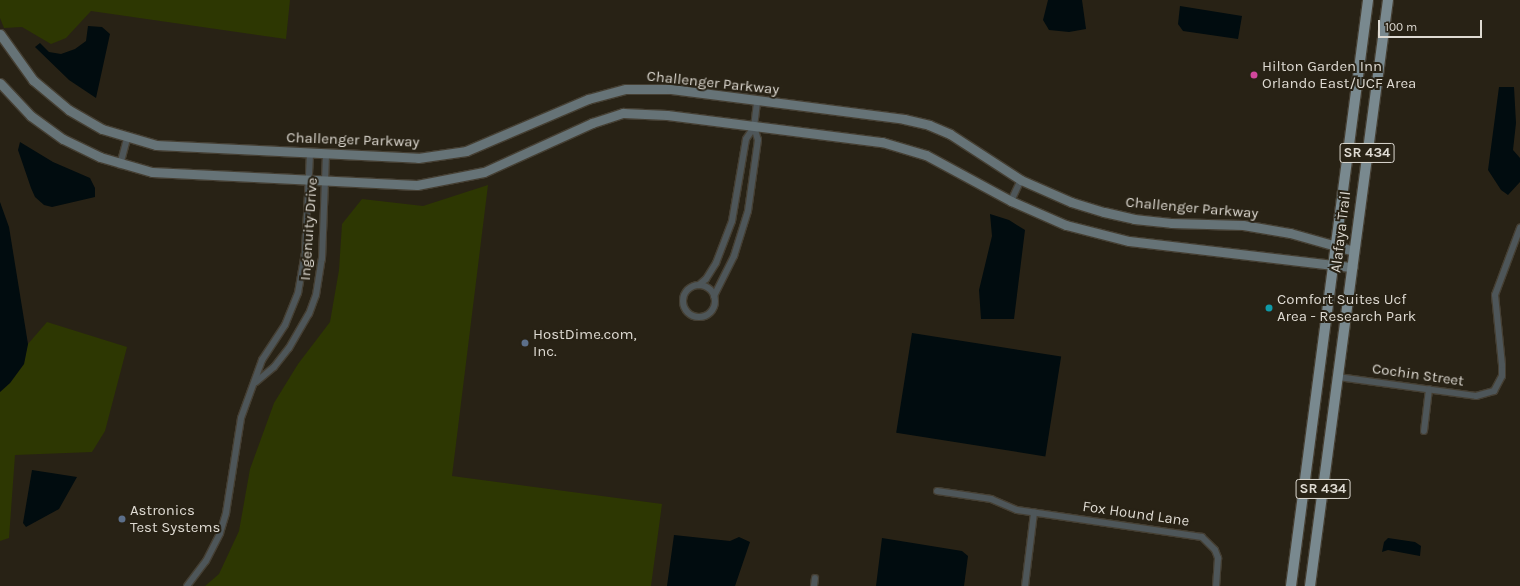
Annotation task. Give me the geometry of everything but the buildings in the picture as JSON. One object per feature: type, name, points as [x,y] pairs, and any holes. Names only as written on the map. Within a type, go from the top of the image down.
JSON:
[{"type":"main road","name":"Alafaya Trail","points":[[1291,586],[1368,0]]},
{"type":"main road","name":"Alafaya Trail","points":[[1310,586],[1388,0]]},
{"type":"main road","name":"Challenger Parkway","points":[[0,34],[24,70],[53,99],[90,124],[127,138],[169,147],[418,158],[466,151],[588,99],[626,89],[671,89],[878,115],[929,125],[950,134],[1021,180],[1071,202],[1134,219],[1243,226],[1290,233],[1335,247],[1354,251]]},
{"type":"main road","points":[[0,83],[22,107],[51,132],[86,152],[120,165],[165,173],[417,185],[484,172],[592,123],[623,113],[667,115],[882,142],[926,155],[1011,201],[1066,225],[1129,241],[1352,267]]},
{"type":"street","points":[[714,296],[709,288],[699,285],[692,286],[683,296],[683,305],[687,313],[697,317],[708,315],[714,307],[714,296],[736,251],[748,211],[758,140],[754,127],[757,101]]},
{"type":"street","points":[[699,285],[713,268],[726,240],[736,206],[746,139],[754,127]]},
{"type":"street","points":[[120,165],[127,138]]},
{"type":"street","name":"Ingenuity Drive","points":[[187,586],[206,561],[220,533],[228,499],[238,430],[256,382],[262,360],[285,325],[301,286],[305,253],[310,153]]},
{"type":"street","name":"Ingenuity Drive","points":[[256,382],[274,367],[289,348],[309,314],[316,295],[322,259],[326,154]]},
{"type":"street","points":[[1011,201],[1021,180]]},
{"type":"street","name":"Cochin Street","points":[[1338,376],[1476,396],[1494,391],[1502,376],[1495,295],[1520,228]]},
{"type":"street","points":[[1424,431],[1429,389]]},
{"type":"street","name":"Fox Hound Lane","points":[[937,491],[991,499],[1011,508],[1034,513],[1202,537],[1215,550],[1218,558],[1216,586]]},
{"type":"street","points":[[1025,586],[1034,513]]},
{"type":"street","points":[[814,586],[815,578]]},
{"type":"green space","points":[[0,0],[290,0],[286,39],[91,11],[66,38],[51,44],[22,27],[4,28],[0,18]]},
{"type":"green space","points":[[488,185],[452,476],[662,504],[651,586],[205,586],[219,574],[239,531],[250,469],[274,403],[298,364],[330,322],[339,270],[342,224],[362,199],[423,206]]},
{"type":"green space","points":[[47,322],[127,347],[105,431],[92,452],[15,455],[9,538],[0,541],[0,392],[10,383],[24,364],[28,344]]},
{"type":"shaded area","points":[[1048,0],[1082,0],[1086,29],[1069,32],[1049,30],[1043,20]]},
{"type":"shaded area","points":[[1180,6],[1242,16],[1238,39],[1183,31],[1178,24]]},
{"type":"shaded area","points":[[88,26],[102,27],[110,34],[96,98],[69,80],[35,47],[40,43],[49,52],[61,54],[75,49],[86,41]]},
{"type":"shaded area","points":[[1499,87],[1514,87],[1516,123],[1513,150],[1520,158],[1520,182],[1508,195],[1501,190],[1488,170]]},
{"type":"shaded area","points":[[20,142],[53,162],[90,178],[95,188],[95,197],[52,207],[44,205],[35,197],[31,188],[18,150]]},
{"type":"shaded area","points":[[0,202],[9,227],[28,344],[24,364],[10,383],[0,392]]},
{"type":"shaded area","points":[[990,214],[1009,220],[1025,230],[1014,319],[981,319],[979,290],[992,236]]},
{"type":"shaded area","points":[[912,333],[1061,357],[1045,456],[896,433]]},
{"type":"shaded area","points":[[32,470],[77,477],[59,509],[26,527],[23,523]]},
{"type":"shaded area","points":[[674,535],[730,541],[739,537],[750,542],[735,586],[667,586]]},
{"type":"shaded area","points":[[882,538],[962,551],[968,556],[964,586],[876,586]]},
{"type":"shaded area","points":[[1388,538],[1415,542],[1421,546],[1420,556],[1388,550],[1382,552],[1384,542]]},
{"type":"place","name":"Hilton Garden Inn Orlando East/UCF Area","points":[[1254,75]]},
{"type":"place","name":"Comfort Suites Ucf Area - Research Park","points":[[1269,308]]},
{"type":"place","name":"HostDime.com, Inc.","points":[[525,343]]},
{"type":"place","name":"Astronics Test Systems","points":[[122,519]]}]
